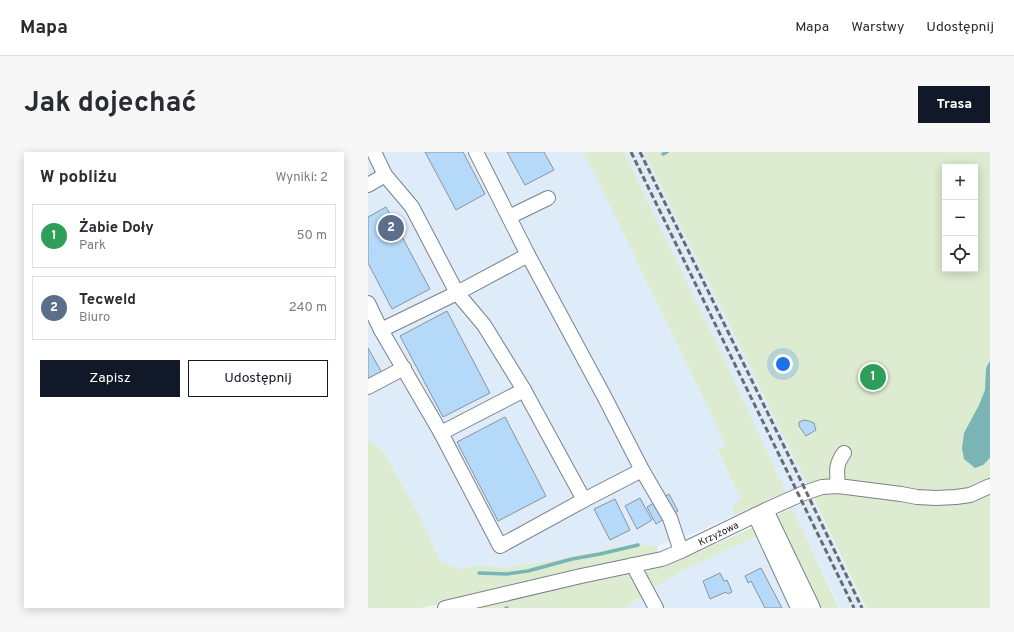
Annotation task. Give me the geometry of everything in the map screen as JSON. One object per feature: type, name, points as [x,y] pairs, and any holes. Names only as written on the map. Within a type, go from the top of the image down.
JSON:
[{"type":"street","points":[[374,152],[385,176],[412,207],[457,293],[484,325],[524,390],[584,500]]},
{"type":"street","points":[[476,152],[528,255],[642,470],[670,518],[681,551]]},
{"type":"street","points":[[368,185],[385,176]]},
{"type":"street","points":[[509,217],[548,198]]},
{"type":"street","points":[[381,330],[457,293],[528,255]]},
{"type":"street","points":[[368,303],[381,330],[441,433],[500,546],[642,470]]},
{"type":"street","points":[[368,387],[404,368]]},
{"type":"street","points":[[441,433],[524,390]]},
{"type":"street","points":[[838,486],[837,465],[844,453]]},
{"type":"street","name":"Krzyżowa","points":[[445,608],[662,559],[760,512],[814,490],[828,486],[936,498],[970,495],[990,486]]},
{"type":"street","points":[[760,512],[798,608]]},
{"type":"street","points":[[760,512],[813,608]]},
{"type":"street","points":[[633,566],[656,608]]},
{"type":"shaded area","points":[[368,152],[584,152],[726,445],[717,450],[741,499],[732,506],[735,515],[694,533],[657,546],[634,544],[560,559],[518,565],[510,568],[480,565],[458,569],[440,561],[420,517],[384,452],[368,439]]},
{"type":"shaded area","points":[[624,152],[644,152],[807,484],[786,493],[726,363]]},
{"type":"shaded area","points":[[813,498],[865,608],[840,608],[792,508]]},
{"type":"shaded area","points":[[760,535],[794,608],[625,608],[681,571]]},
{"type":"green space","points":[[584,152],[624,152],[726,363],[786,493],[735,515],[732,506],[741,499],[717,449],[726,445]]},
{"type":"green space","points":[[644,152],[990,152],[990,608],[866,608],[807,484]]},
{"type":"green space","points":[[368,439],[384,452],[420,517],[440,561],[458,569],[480,565],[510,568],[518,565],[549,561],[634,544],[657,546],[658,549],[655,554],[422,608],[368,608]]},
{"type":"green space","points":[[792,508],[839,608],[801,608],[774,517]]},
{"type":"green space","points":[[756,526],[760,535],[681,571],[653,589],[646,576],[646,572],[651,569],[683,559]]},
{"type":"green space","points":[[628,573],[634,580],[643,596],[625,608],[476,608]]},
{"type":"water","points":[[990,361],[990,458],[983,465],[975,468],[964,459],[962,448],[964,433],[985,390],[986,368]]},
{"type":"building","points":[[425,152],[463,152],[485,194],[456,210]]},
{"type":"building","points":[[507,152],[544,152],[554,170],[525,185]]},
{"type":"building","points":[[386,207],[430,289],[392,309],[368,263],[368,217]]},
{"type":"building","points":[[447,311],[490,393],[443,417],[400,336]]},
{"type":"building","points":[[368,348],[382,373],[368,381]]},
{"type":"building","points":[[505,417],[546,496],[498,521],[457,442]]},
{"type":"building","points":[[804,420],[814,423],[816,430],[806,436],[799,426],[799,422]]},
{"type":"building","points":[[669,494],[678,511],[656,524],[647,507]]},
{"type":"building","points":[[640,498],[652,520],[637,529],[625,506]]},
{"type":"building","points":[[615,499],[630,530],[610,540],[594,509]]},
{"type":"building","points":[[761,568],[782,608],[765,608],[751,581],[748,583],[745,576]]},
{"type":"building","points":[[720,573],[724,581],[727,580],[732,592],[728,594],[726,592],[710,599],[703,581]]},
{"type":"waterway","points":[[663,154],[667,152]]},
{"type":"waterway","points":[[479,573],[507,574],[528,571],[572,559],[638,545]]},
{"type":"railway","points":[[631,152],[854,608]]},
{"type":"railway","points":[[640,152],[862,608]]},
{"type":"place","name":"Tecweld","points":[[391,228]]},
{"type":"place","name":"Żabie Doły","points":[[873,377]]}]
